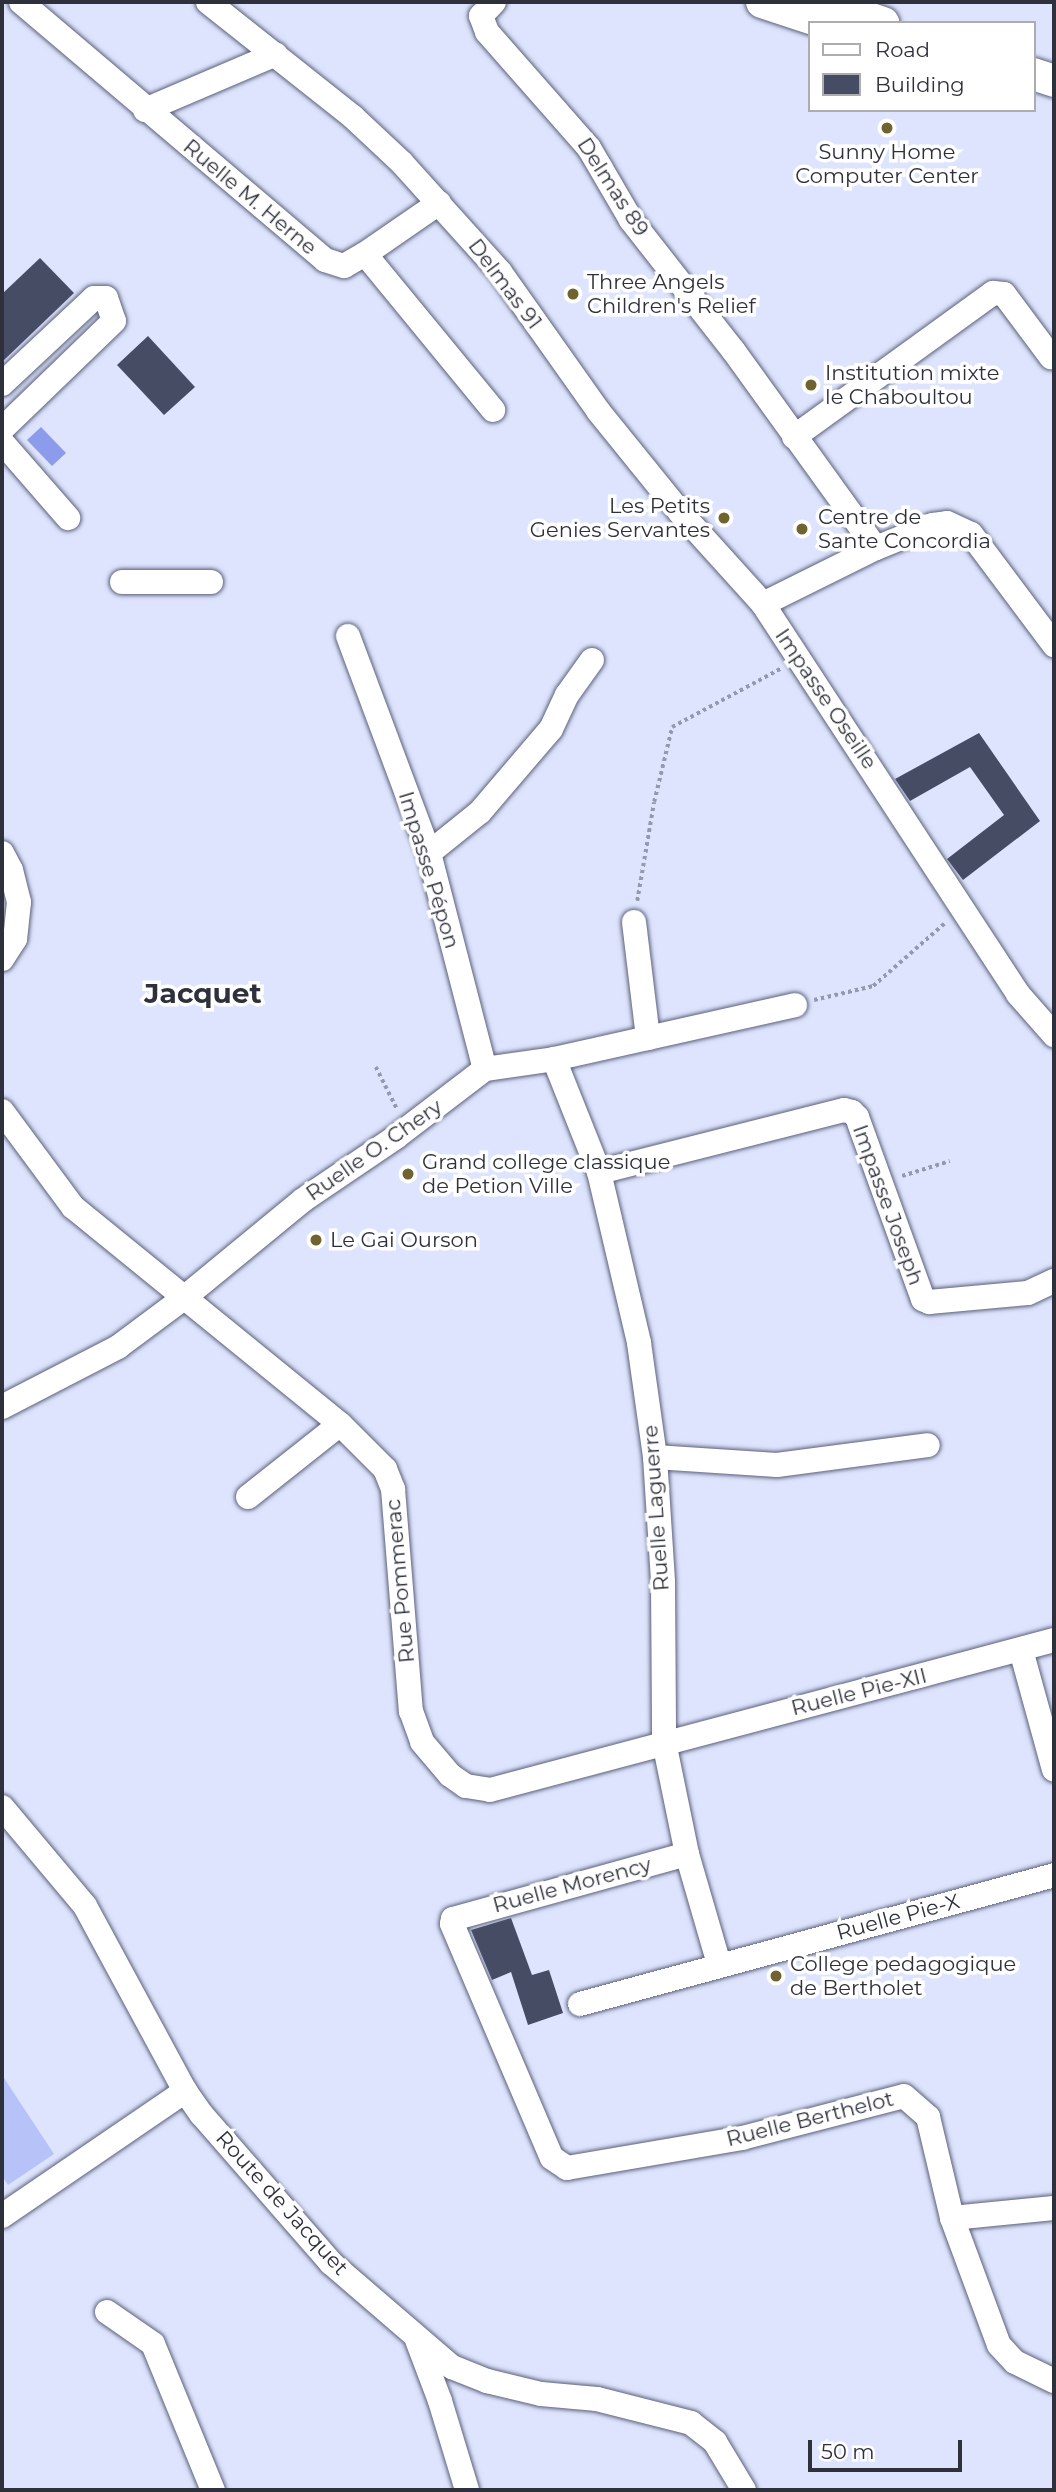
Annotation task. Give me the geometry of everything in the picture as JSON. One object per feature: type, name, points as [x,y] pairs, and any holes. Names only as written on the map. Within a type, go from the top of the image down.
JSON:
[{"type":"main road","points":[[762,2],[820,21]]},
{"type":"main road","points":[[822,2],[877,21]]},
{"type":"main road","points":[[1035,75],[1054,81]]},
{"type":"main road","points":[[1035,93],[1054,99]]},
{"type":"street","name":"Ruelle M. Herne","points":[[21,2],[145,110],[325,260],[344,266],[439,203]]},
{"type":"street","name":"Delmas 91","points":[[208,2],[353,117],[439,203],[500,272],[598,412],[663,492],[762,604]]},
{"type":"street","name":"Delmas 89","points":[[494,2],[481,16],[487,32],[589,148],[631,220],[733,350],[876,548]]},
{"type":"street","points":[[145,110],[276,54]]},
{"type":"street","points":[[365,254],[493,410]]},
{"type":"street","points":[[794,437],[993,293],[1004,294],[1051,357]]},
{"type":"street","points":[[2,384],[94,298],[106,298],[114,321],[2,429]]},
{"type":"street","points":[[2,392],[19,411]]},
{"type":"street","points":[[2,442],[68,518]]},
{"type":"street","points":[[762,604],[876,548],[933,524],[947,523],[959,526],[980,545],[1054,645]]},
{"type":"street","points":[[122,582],[211,582]]},
{"type":"street","name":"Impasse Oseille","points":[[762,604],[797,660],[1045,1026]]},
{"type":"street","name":"Impasse Pépon","points":[[348,636],[429,853],[485,1069]]},
{"type":"street","points":[[429,853],[480,812],[551,729],[567,695],[592,660]]},
{"type":"street","points":[[2,853],[11,870],[19,902],[15,939],[2,959]]},
{"type":"street","points":[[634,922],[648,1038]]},
{"type":"street","name":"Ruelle O. Chery","points":[[2,1406],[118,1347],[185,1297],[303,1200],[407,1129],[485,1069],[554,1059],[795,1005]]},
{"type":"street","name":"Ruelle Laguerre","points":[[554,1059],[600,1172],[639,1342],[655,1457],[663,1582],[664,1742],[687,1854],[719,1964]]},
{"type":"street","name":"Impasse Joseph","points":[[600,1172],[844,1110],[857,1116],[923,1299],[929,1302],[1028,1293],[1054,1281]]},
{"type":"street","name":"Rue Pommerac","points":[[2,1111],[73,1207],[340,1424],[385,1469],[393,1489],[411,1711],[422,1742],[450,1775],[466,1786],[491,1790],[664,1742]]},
{"type":"street","points":[[248,1497],[340,1424]]},
{"type":"street","points":[[655,1457],[777,1465],[928,1445]]},
{"type":"street","name":"Ruelle Pie-XII","points":[[664,1742],[1054,1640]]},
{"type":"street","points":[[1021,1650],[1054,1770]]},
{"type":"street","name":"Route de Jacquet","points":[[2,1808],[85,1906],[185,2091],[202,2115],[331,2263],[373,2296],[416,2339],[452,2367],[486,2381],[541,2395],[597,2399],[691,2423],[715,2442],[744,2490]]},
{"type":"street","name":"Ruelle Morency","points":[[552,2158],[452,1924],[457,1915],[687,1854]]},
{"type":"street","name":"Ruelle Pie-X","points":[[580,2004],[1054,1875]]},
{"type":"street","points":[[2,2216],[185,2091]]},
{"type":"street","name":"Ruelle Berthelot","points":[[552,2158],[567,2168],[728,2140],[904,2096],[928,2116],[952,2218],[999,2345],[1015,2362],[1054,2381]]},
{"type":"street","points":[[952,2218],[1054,2208]]},
{"type":"street","points":[[107,2312],[153,2344],[213,2490]]},
{"type":"street","points":[[416,2339],[440,2401],[467,2490]]},
{"type":"path","points":[[634,922],[654,802],[672,727],[797,660]]},
{"type":"path","points":[[795,1005],[873,986],[964,907]]},
{"type":"path","points":[[376,1068],[407,1129]]},
{"type":"path","points":[[880,1183],[950,1161]]},
{"type":"shaded area","points":[[41,427],[66,453],[52,466],[27,440]]},
{"type":"shaded area","points":[[2,2075],[54,2154],[8,2185],[2,2176]]},
{"type":"building","points":[[40,258],[74,293],[2,362],[2,294]]},
{"type":"building","points":[[148,336],[195,387],[164,415],[117,365]]},
{"type":"building","points":[[979,733],[1040,821],[963,880],[947,859],[1004,815],[970,767],[910,801],[895,779]]},
{"type":"building","points":[[511,1918],[532,1975],[549,1970],[563,2013],[528,2025],[511,1972],[492,1980],[471,1930]]},
{"type":"place","name":"Sunny Home Computer Center","points":[[887,128]]},
{"type":"place","name":"Three Angels Children's Relief","points":[[573,294]]},
{"type":"place","name":"Institution mixte le Chaboultou","points":[[811,385]]},
{"type":"place","name":"Les Petits Genies Servantes","points":[[724,518]]},
{"type":"place","name":"Centre de Sante Concordia","points":[[802,529]]},
{"type":"place","name":"Grand college classique de Petion Ville","points":[[408,1174]]},
{"type":"place","name":"Le Gai Ourson","points":[[316,1240]]},
{"type":"place","name":"College pedagogique de Bertholet","points":[[776,1976]]},
{"type":"district","name":"Jacquet","points":[[203,993]]}]
